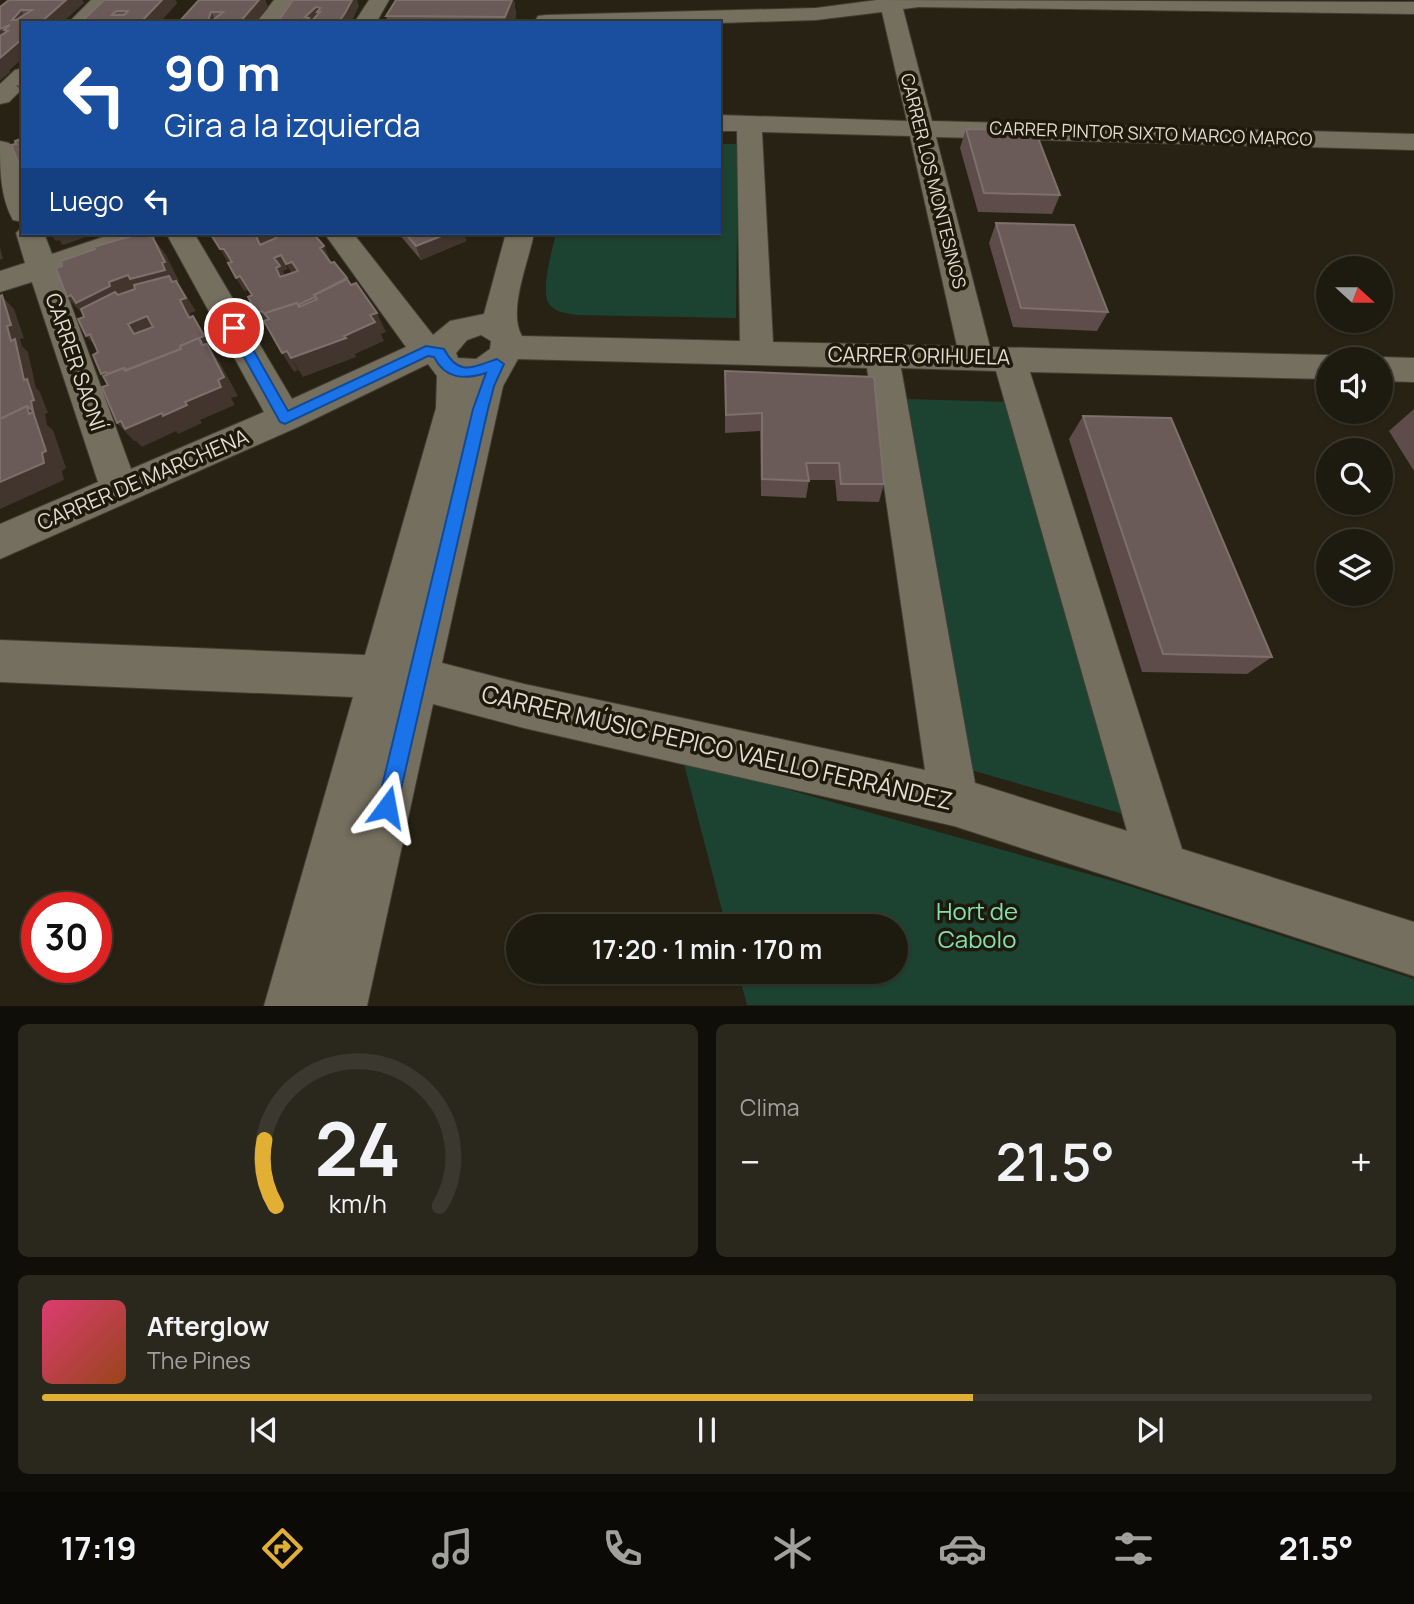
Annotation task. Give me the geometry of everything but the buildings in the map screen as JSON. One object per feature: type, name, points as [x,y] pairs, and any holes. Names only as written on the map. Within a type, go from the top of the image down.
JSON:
[{"type":"street","points":[[81,21],[103,0]]},
{"type":"street","points":[[269,21],[285,0]]},
{"type":"street","points":[[366,21],[379,0]]},
{"type":"street","points":[[553,15],[816,14],[919,1],[1414,8]]},
{"type":"street","name":"CARRER LOS MONTESINOS","points":[[891,4],[920,128],[1163,869]]},
{"type":"street","points":[[0,97],[21,77]]},
{"type":"street","points":[[0,110],[21,110]]},
{"type":"street","name":"CARRER PINTOR SIXTO MARCO MARCO","points":[[721,122],[1414,142]]},
{"type":"street","points":[[749,123],[757,352]]},
{"type":"street","points":[[1388,141],[1414,170]]},
{"type":"street","points":[[0,149],[21,208]]},
{"type":"street","name":"CARRER SAONÍ","points":[[31,235],[120,491]]},
{"type":"street","points":[[0,282],[138,235]]},
{"type":"street","points":[[340,235],[440,358],[453,408],[399,677],[340,1006]]},
{"type":"street","points":[[494,341],[481,309],[501,235]]},
{"type":"street","points":[[292,1006],[399,677],[480,409],[519,235]]},
{"type":"street","points":[[182,236],[285,418]]},
{"type":"street","points":[[440,358],[449,336],[494,341]]},
{"type":"street","name":"CARRER ORIHUELA","points":[[440,358],[468,373],[494,341],[757,352],[1316,367]]},
{"type":"street","points":[[882,355],[954,802]]},
{"type":"street","name":"CARRER DE MARCHENA","points":[[0,542],[285,418],[440,358]]},
{"type":"street","points":[[1393,369],[1414,370]]},
{"type":"street","name":"CARRER MÚSIC PEPICO VAELLO FERRÁNDEZ","points":[[0,661],[399,677],[954,802],[1414,949]]},
{"type":"green space","points":[[721,144],[738,144],[736,318],[576,315],[559,311],[550,305],[547,299],[546,281],[556,235],[721,235]]},
{"type":"green space","points":[[906,399],[1008,402],[1130,816],[971,770]]},
{"type":"green space","name":"Hort de Cabolo","points":[[683,760],[1120,883],[1414,979],[1414,1005],[747,1005],[741,984],[908,984],[908,914],[723,914]]},
{"type":"route","points":[[234,328],[285,418],[426,351],[439,353],[446,366],[454,371],[484,371],[497,364],[486,386],[480,409],[387,807]]}]
